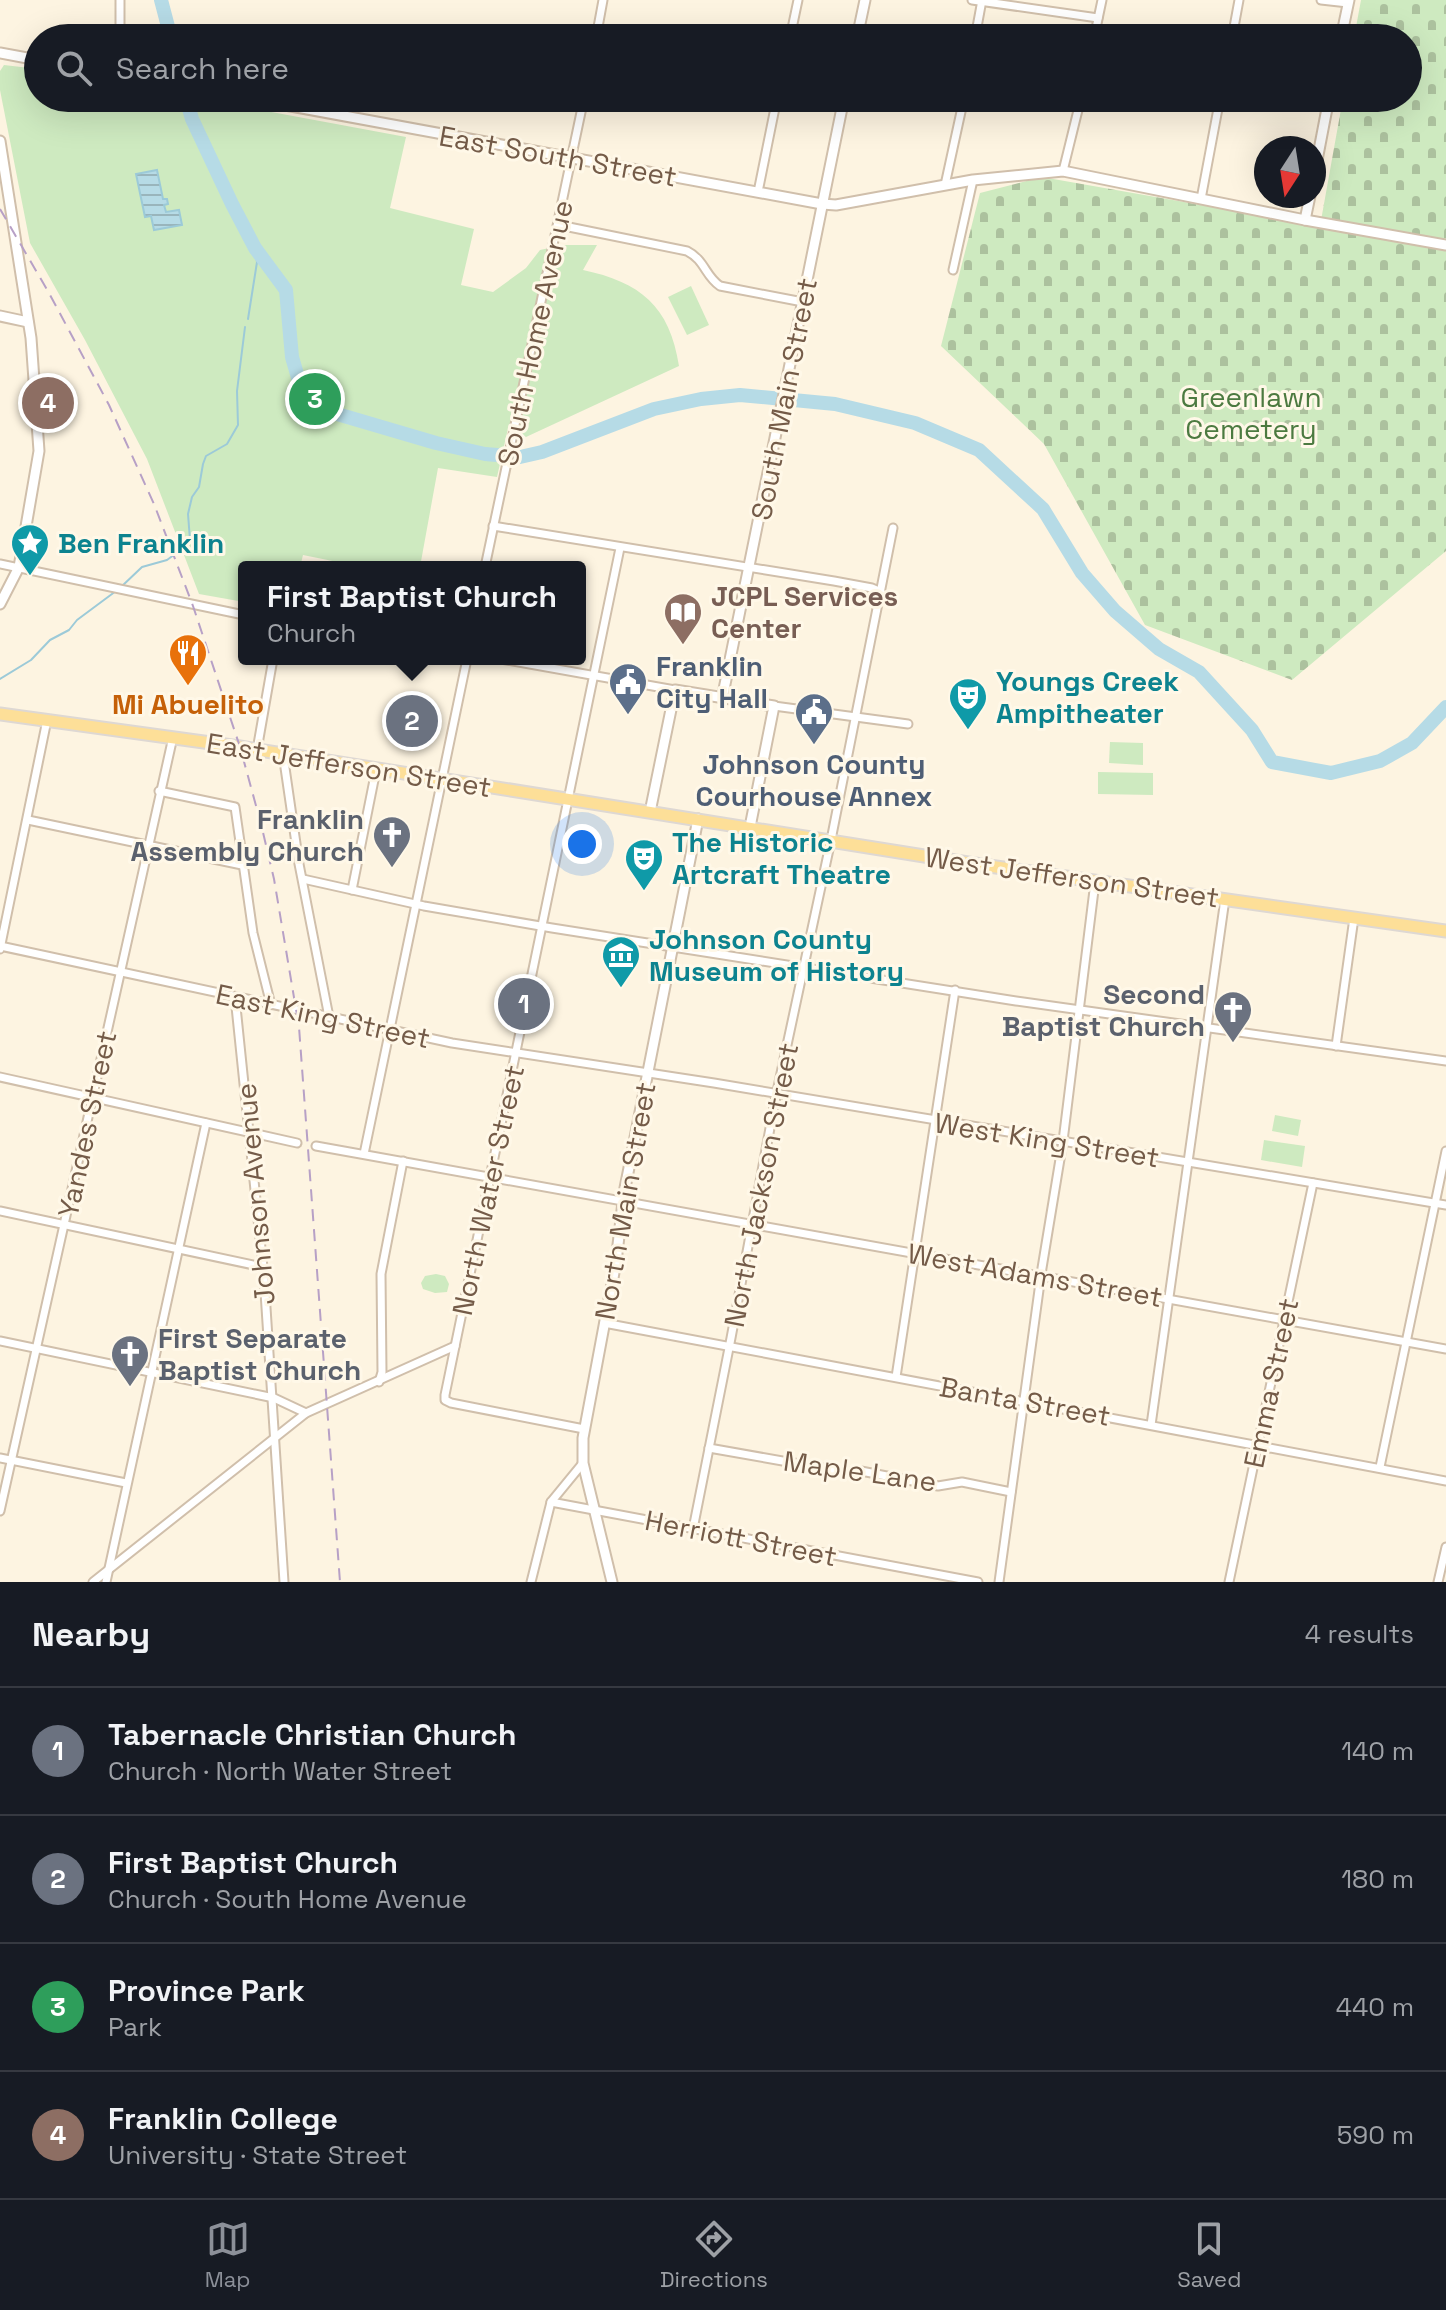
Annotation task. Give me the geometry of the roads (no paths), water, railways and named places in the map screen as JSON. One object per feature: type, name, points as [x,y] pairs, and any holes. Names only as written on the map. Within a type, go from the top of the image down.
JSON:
[{"type":"main road","name":"East Jefferson Street","points":[[0,714],[173,737],[698,819]]},
{"type":"main road","name":"West Jefferson Street","points":[[698,819],[1095,882],[1446,931]]},
{"type":"street","points":[[120,0],[120,24]]},
{"type":"street","points":[[599,24],[603,0]]},
{"type":"street","points":[[793,24],[798,0]]},
{"type":"street","points":[[860,24],[865,0]]},
{"type":"street","points":[[972,0],[1098,18]]},
{"type":"street","points":[[1097,24],[1102,0]]},
{"type":"street","points":[[1235,24],[1239,0]]},
{"type":"street","points":[[1321,0],[1348,2],[1344,24]]},
{"type":"street","points":[[978,24],[982,1]]},
{"type":"street","points":[[0,53],[24,57]]},
{"type":"street","name":"East South Street","points":[[322,112],[822,204],[836,205],[973,180],[1063,171],[1446,245]]},
{"type":"street","name":"South Home Avenue","points":[[486,561],[581,112]]},
{"type":"street","points":[[758,192],[774,112]]},
{"type":"street","name":"South Main Street","points":[[722,699],[841,112]]},
{"type":"street","points":[[945,185],[961,112]]},
{"type":"street","points":[[1063,171],[1078,112]]},
{"type":"street","points":[[1201,199],[1217,112]]},
{"type":"street","points":[[1322,136],[1326,112]]},
{"type":"street","points":[[0,141],[28,322],[39,451],[19,567],[0,604]]},
{"type":"street","points":[[953,270],[973,180]]},
{"type":"street","points":[[1305,220],[1308,208]]},
{"type":"street","points":[[559,225],[687,251],[698,256],[715,284],[803,302]]},
{"type":"street","points":[[0,316],[28,322]]},
{"type":"street","points":[[493,526],[872,588],[881,592]]},
{"type":"street","name":"North Jackson Street","points":[[693,1529],[751,1224],[893,528]]},
{"type":"street","name":"North Water Street","points":[[584,1429],[448,1402],[445,1395],[620,548]]},
{"type":"street","points":[[0,564],[238,614]]},
{"type":"street","points":[[257,750],[272,665]]},
{"type":"street","points":[[364,1154],[466,665]]},
{"type":"street","points":[[536,665],[722,699],[908,724]]},
{"type":"street","points":[[650,812],[675,690]]},
{"type":"street","points":[[750,827],[774,706]]},
{"type":"street","points":[[0,947],[47,720]]},
{"type":"street","name":"Yandes Street","points":[[0,1511],[173,737]]},
{"type":"street","points":[[283,754],[329,1017]]},
{"type":"street","points":[[352,890],[376,770]]},
{"type":"street","points":[[159,791],[235,807],[253,933],[271,1005]]},
{"type":"street","name":"North Main Street","points":[[612,1582],[583,1463],[584,1429],[616,1262],[623,1201],[698,819]]},
{"type":"street","points":[[28,820],[242,865]]},
{"type":"street","points":[[303,879],[415,904],[542,927],[1446,1061]]},
{"type":"street","points":[[999,1582],[1063,1141],[1095,882]]},
{"type":"street","points":[[1151,1425],[1225,899]]},
{"type":"street","points":[[1336,1046],[1354,918]]},
{"type":"street","name":"East King Street","points":[[0,947],[389,1030],[516,1054],[648,1073]]},
{"type":"street","points":[[896,1377],[955,990]]},
{"type":"street","name":"Johnson Avenue","points":[[235,997],[274,1398],[284,1582]]},
{"type":"street","name":"West King Street","points":[[648,1073],[1446,1205]]},
{"type":"street","points":[[0,1077],[297,1143]]},
{"type":"street","points":[[106,1582],[206,1123]]},
{"type":"street","name":"West Adams Street","points":[[316,1146],[1446,1349]]},
{"type":"street","points":[[1380,1467],[1446,1151]]},
{"type":"street","points":[[379,1382],[382,1372],[381,1274],[403,1161]]},
{"type":"street","name":"Emma Street","points":[[1229,1582],[1313,1183]]},
{"type":"street","points":[[0,1211],[263,1267]]},
{"type":"street","name":"Banta Street","points":[[604,1323],[1446,1481]]},
{"type":"street","points":[[0,1341],[274,1398],[306,1413]]},
{"type":"street","points":[[93,1582],[306,1413],[455,1346]]},
{"type":"street","name":"Maple Lane","points":[[709,1448],[932,1485],[955,1482],[1011,1492]]},
{"type":"street","points":[[0,1458],[126,1483]]},
{"type":"street","points":[[531,1582],[542,1528],[551,1502],[583,1463]]},
{"type":"street","name":"Herriott Street","points":[[551,1502],[978,1582]]},
{"type":"street","points":[[1438,1582],[1446,1547]]},
{"type":"water","points":[[157,170],[163,199],[167,199],[168,204],[164,205],[166,212],[179,210],[182,225],[154,230],[151,216],[145,217],[136,174]]},
{"type":"waterway","points":[[161,0],[167,24]]},
{"type":"waterway","points":[[190,112],[255,248],[286,290],[292,357],[299,381],[316,405],[327,411],[436,443],[485,454],[520,457],[542,452],[654,409],[740,395],[835,404],[915,423],[979,450],[1043,509],[1082,573],[1115,611],[1159,649],[1199,672],[1252,730],[1272,762],[1331,773],[1380,761],[1412,743],[1446,707]]},
{"type":"waterway","points":[[248,319],[257,262],[255,248]]},
{"type":"waterway","points":[[121,587],[142,567],[167,560],[190,540],[188,514],[192,497],[199,487],[206,456],[227,444],[238,425],[237,391],[245,327]]},
{"type":"waterway","points":[[0,679],[31,660],[50,640],[69,630],[77,620],[116,591]]},
{"type":"railway","points":[[0,209],[109,405],[154,504],[193,606],[240,747],[261,824],[274,879],[299,1027],[340,1582]]},
{"type":"place","name":"Province Park","points":[[315,399]]},
{"type":"place","name":"Franklin College","points":[[48,403]]},
{"type":"place","name":"Ben Franklin","points":[[30,577]]},
{"type":"place","name":"JCPL Services Center","points":[[683,646]]},
{"type":"place","name":"Mi Abuelito","points":[[188,687]]},
{"type":"place","name":"Franklin City Hall","points":[[628,716]]},
{"type":"place","name":"First Baptist Church","points":[[412,721]]},
{"type":"place","name":"Youngs Creek Ampitheater","points":[[968,731]]},
{"type":"place","name":"Johnson County Courhouse Annex","points":[[814,746]]},
{"type":"place","name":"Franklin Assembly Church","points":[[392,869]]},
{"type":"place","name":"The Historic Artcraft Theatre","points":[[644,892]]},
{"type":"place","name":"Johnson County Museum of History","points":[[621,989]]},
{"type":"place","name":"Tabernacle Christian Church","points":[[524,1004]]},
{"type":"place","name":"Second Baptist Church","points":[[1233,1044]]},
{"type":"place","name":"First Separate Baptist Church","points":[[130,1388]]},
{"type":"park label","name":"Greenlawn Cemetery","points":[[1251,413]]}]
